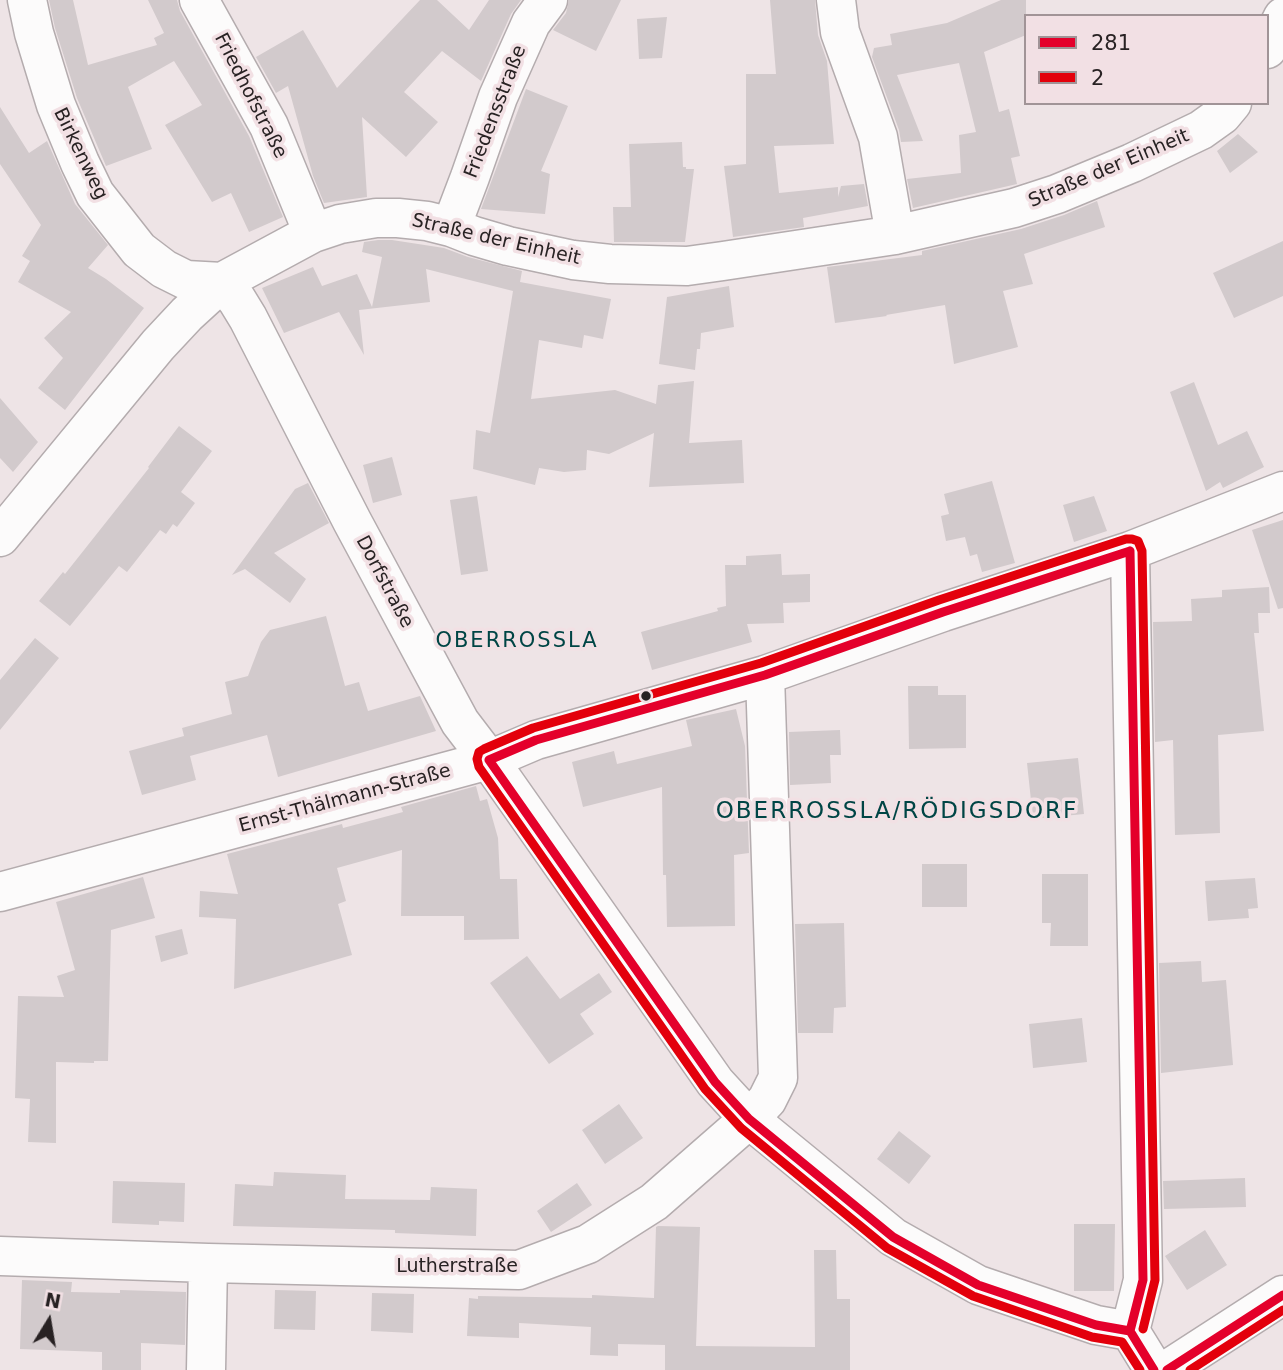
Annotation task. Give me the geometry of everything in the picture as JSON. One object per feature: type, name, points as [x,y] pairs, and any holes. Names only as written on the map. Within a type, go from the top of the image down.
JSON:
[{"type":"street","name":"Birkenweg","points":[[27,0],[56,105],[95,194],[139,250],[164,269],[186,280],[222,282]]},
{"type":"street","name":"Friedhofstraße","points":[[199,0],[269,126],[313,233]]},
{"type":"street","name":"Friedensstraße","points":[[451,227],[498,97],[531,23],[548,0]]},
{"type":"street","points":[[836,0],[839,32],[878,137],[895,235]]},
{"type":"street","points":[[1269,45],[1283,17]]},
{"type":"street","name":"Straße der Einheit","points":[[0,537],[158,345],[187,314],[222,282],[313,233],[340,224],[376,218],[398,218],[427,221],[508,246],[573,260],[687,266],[895,235],[1014,208],[1057,194],[1144,158],[1201,130],[1227,109]]},
{"type":"street","name":"Dorfstraße","points":[[222,282],[237,299],[248,318],[345,509],[460,722],[715,1082],[749,1119],[893,1237],[978,1285],[1096,1325],[1130,1331]]},
{"type":"street","name":"Ernst-Thälmann-Straße","points":[[0,891],[489,760],[536,740],[765,675],[943,612],[1130,551],[1283,491]]},
{"type":"street","points":[[1130,551],[1143,1280],[1130,1331],[1154,1370]]},
{"type":"street","name":"Lutherstraße","points":[[0,1256],[519,1270],[588,1244],[654,1202],[749,1119],[767,1100],[778,1078],[765,675]]},
{"type":"street","points":[[206,1370],[208,1263]]},
{"type":"street","points":[[1167,1370],[1283,1295]]},
{"type":"building","points":[[49,0],[73,0],[88,65],[157,45],[154,38],[164,33],[148,0],[177,0],[180,11],[249,136],[283,217],[249,232],[231,193],[212,202],[165,125],[202,105],[174,61],[128,87],[152,149],[106,166],[77,98]]},
{"type":"building","points":[[420,0],[437,0],[469,30],[489,0],[521,0],[511,14],[481,81],[442,51],[404,92],[438,122],[406,157],[362,117],[367,197],[324,203],[313,176],[288,86],[276,93],[256,57],[303,30],[337,88]]},
{"type":"building","points":[[569,0],[621,0],[596,51],[553,30],[566,13]]},
{"type":"building","points":[[770,0],[815,0],[818,35],[827,61],[834,144],[774,146],[779,193],[838,187],[838,197],[841,186],[864,184],[868,206],[803,218],[804,227],[733,237],[724,166],[746,164],[746,74],[776,74]]},
{"type":"building","points":[[1001,0],[1026,0],[1024,36],[984,52],[999,112],[1009,109],[1020,156],[1011,158],[1017,184],[913,208],[907,179],[961,173],[959,135],[976,132],[959,63],[897,75],[923,141],[901,142],[872,57],[874,48],[892,45],[890,34],[947,23]]},
{"type":"building","points":[[667,17],[662,58],[639,59],[637,19]]},
{"type":"building","points":[[526,89],[568,106],[541,171],[550,174],[545,214],[481,209]]},
{"type":"building","points":[[0,107],[29,153],[47,141],[75,204],[108,245],[88,268],[144,308],[65,410],[38,388],[63,358],[44,338],[71,312],[18,282],[30,261],[22,256],[41,225],[0,164]]},
{"type":"building","points":[[1238,134],[1258,152],[1230,173],[1217,151]]},
{"type":"building","points":[[682,142],[683,167],[694,169],[685,242],[614,242],[613,207],[631,207],[629,144]]},
{"type":"building","points":[[1097,201],[1105,227],[1024,254],[1033,284],[1003,291],[1018,347],[954,364],[945,305],[835,323],[827,267],[922,255],[922,251],[1021,229]]},
{"type":"building","points":[[378,240],[444,248],[522,271],[520,282],[611,299],[603,339],[584,335],[582,348],[539,340],[531,399],[615,390],[656,404],[658,385],[694,381],[689,443],[742,440],[744,483],[649,487],[654,433],[609,454],[587,450],[586,470],[564,472],[539,468],[535,485],[473,469],[476,430],[490,433],[513,291],[426,269],[430,302],[359,310],[364,355],[339,312],[284,333],[262,288],[313,267],[322,286],[357,274],[372,307],[382,257],[362,252],[364,242]]},
{"type":"building","points":[[1283,241],[1283,296],[1234,318],[1213,273]]},
{"type":"building","points":[[729,286],[734,327],[701,333],[695,370],[659,364],[667,297]]},
{"type":"building","points":[[1194,382],[1218,445],[1247,431],[1264,467],[1223,488],[1220,482],[1206,491],[1170,392]]},
{"type":"building","points":[[0,398],[38,442],[13,472],[0,458]]},
{"type":"building","points":[[179,426],[212,451],[181,492],[195,503],[177,527],[173,524],[166,534],[160,530],[127,572],[119,566],[70,626],[39,601],[63,572],[65,574]]},
{"type":"building","points":[[392,457],[402,495],[373,503],[363,465]]},
{"type":"building","points":[[992,481],[1015,563],[982,572],[977,554],[970,556],[965,537],[946,541],[941,516],[949,514],[944,494]]},
{"type":"building","points":[[308,483],[329,523],[274,553],[306,579],[290,603],[245,569],[232,575],[295,489]]},
{"type":"building","points":[[477,496],[488,571],[461,575],[450,500]]},
{"type":"building","points":[[1094,496],[1107,531],[1074,542],[1063,505]]},
{"type":"building","points":[[1283,520],[1283,608],[1278,609],[1252,530]]},
{"type":"building","points":[[781,554],[782,575],[810,574],[810,602],[783,603],[784,623],[747,624],[752,642],[652,670],[641,632],[718,611],[717,608],[726,606],[725,565],[746,565],[746,556]]},
{"type":"building","points":[[1269,587],[1270,613],[1258,613],[1259,633],[1254,633],[1264,731],[1218,735],[1220,833],[1175,835],[1173,740],[1155,742],[1153,622],[1192,621],[1191,599],[1222,597],[1222,590]]},
{"type":"building","points":[[326,616],[345,686],[359,682],[368,711],[420,696],[436,731],[278,777],[267,735],[190,756],[196,780],[142,795],[129,751],[184,736],[182,728],[232,714],[225,682],[248,676],[261,642],[270,630]]},
{"type":"building","points":[[35,638],[59,658],[0,730],[0,680]]},
{"type":"building","points":[[908,686],[938,686],[938,695],[966,695],[966,748],[909,749]]},
{"type":"building","points":[[736,709],[745,746],[749,853],[734,855],[735,926],[667,927],[666,875],[663,875],[662,787],[583,807],[572,762],[614,751],[617,764],[692,746],[686,720]]},
{"type":"building","points":[[840,730],[841,755],[830,755],[831,783],[790,785],[789,732]]},
{"type":"building","points":[[1078,758],[1084,814],[1033,819],[1027,763]]},
{"type":"building","points":[[476,786],[480,801],[487,799],[498,838],[500,879],[517,879],[519,939],[464,940],[464,916],[401,916],[402,850],[337,868],[346,901],[338,904],[352,955],[234,989],[236,919],[199,917],[200,891],[238,894],[227,854],[342,824],[343,828],[403,812],[401,807]]},
{"type":"building","points":[[922,864],[967,864],[967,907],[922,907]]},
{"type":"building","points":[[1042,874],[1088,874],[1088,946],[1050,946],[1051,923],[1042,923]]},
{"type":"building","points":[[143,877],[155,918],[111,930],[108,1061],[56,1062],[56,1143],[28,1142],[30,1099],[15,1098],[18,996],[64,997],[57,976],[75,970],[56,902]]},
{"type":"building","points":[[1255,878],[1258,908],[1248,909],[1249,918],[1208,921],[1205,881]]},
{"type":"building","points":[[844,923],[846,1007],[834,1008],[833,1033],[798,1033],[795,924]]},
{"type":"building","points":[[182,929],[188,954],[161,962],[155,936]]},
{"type":"building","points":[[527,956],[560,999],[599,973],[612,992],[580,1014],[594,1034],[549,1064],[490,983]]},
{"type":"building","points":[[1201,961],[1202,982],[1226,980],[1233,1065],[1161,1073],[1159,963]]},
{"type":"building","points":[[1082,1018],[1087,1062],[1033,1068],[1029,1024]]},
{"type":"building","points":[[619,1104],[643,1138],[605,1164],[582,1130]]},
{"type":"building","points":[[899,1131],[931,1156],[909,1184],[877,1159]]},
{"type":"building","points":[[274,1172],[346,1175],[345,1199],[430,1200],[431,1187],[477,1189],[476,1236],[395,1233],[395,1230],[233,1226],[235,1184],[273,1186]]},
{"type":"building","points":[[1245,1178],[1246,1207],[1164,1209],[1163,1181]]},
{"type":"building","points":[[113,1181],[185,1183],[184,1222],[159,1221],[159,1225],[112,1223]]},
{"type":"building","points":[[577,1183],[592,1205],[551,1232],[537,1211]]},
{"type":"building","points":[[1074,1224],[1115,1224],[1114,1291],[1074,1291]]},
{"type":"building","points":[[658,1226],[700,1227],[696,1346],[815,1347],[814,1250],[836,1250],[837,1299],[850,1299],[850,1370],[665,1370],[665,1345],[618,1344],[618,1356],[590,1355],[591,1327],[519,1323],[519,1338],[467,1336],[469,1298],[478,1299],[478,1296],[592,1298],[592,1295],[654,1298]]},
{"type":"building","points":[[1205,1230],[1227,1265],[1187,1290],[1165,1256]]},
{"type":"building","points":[[22,1280],[72,1282],[71,1292],[186,1292],[185,1345],[141,1343],[141,1370],[102,1370],[102,1352],[20,1349]]},
{"type":"building","points":[[275,1290],[316,1291],[315,1330],[274,1329]]},
{"type":"building","points":[[372,1293],[414,1294],[413,1333],[371,1331]]},
{"type":"transit line","name":"2","points":[[1140,1370],[1122,1342],[1092,1337],[973,1296],[887,1248],[741,1128],[705,1089],[479,767],[479,752],[533,728],[761,663],[939,600],[1126,539],[1138,541],[1142,551],[1155,1280],[1143,1329]]},
{"type":"transit line","name":"281","points":[[1130,551],[1143,1280],[1130,1331]]},
{"type":"transit line","name":"281","points":[[489,760],[536,740],[765,675],[943,612],[1130,551]]},
{"type":"transit line","name":"281","points":[[489,760],[715,1082],[749,1119],[893,1237],[978,1285],[1096,1325],[1130,1331],[1154,1370]]},
{"type":"transit line","name":"281","points":[[1167,1370],[1283,1295]]},
{"type":"transit line","name":"2","points":[[1190,1370],[1283,1310]]},
{"type":"district","name":"OBERROSSLA","points":[[517,642]]},
{"type":"district","name":"OBERROSSLA/RÖDIGSDORF","points":[[897,812]]}]
